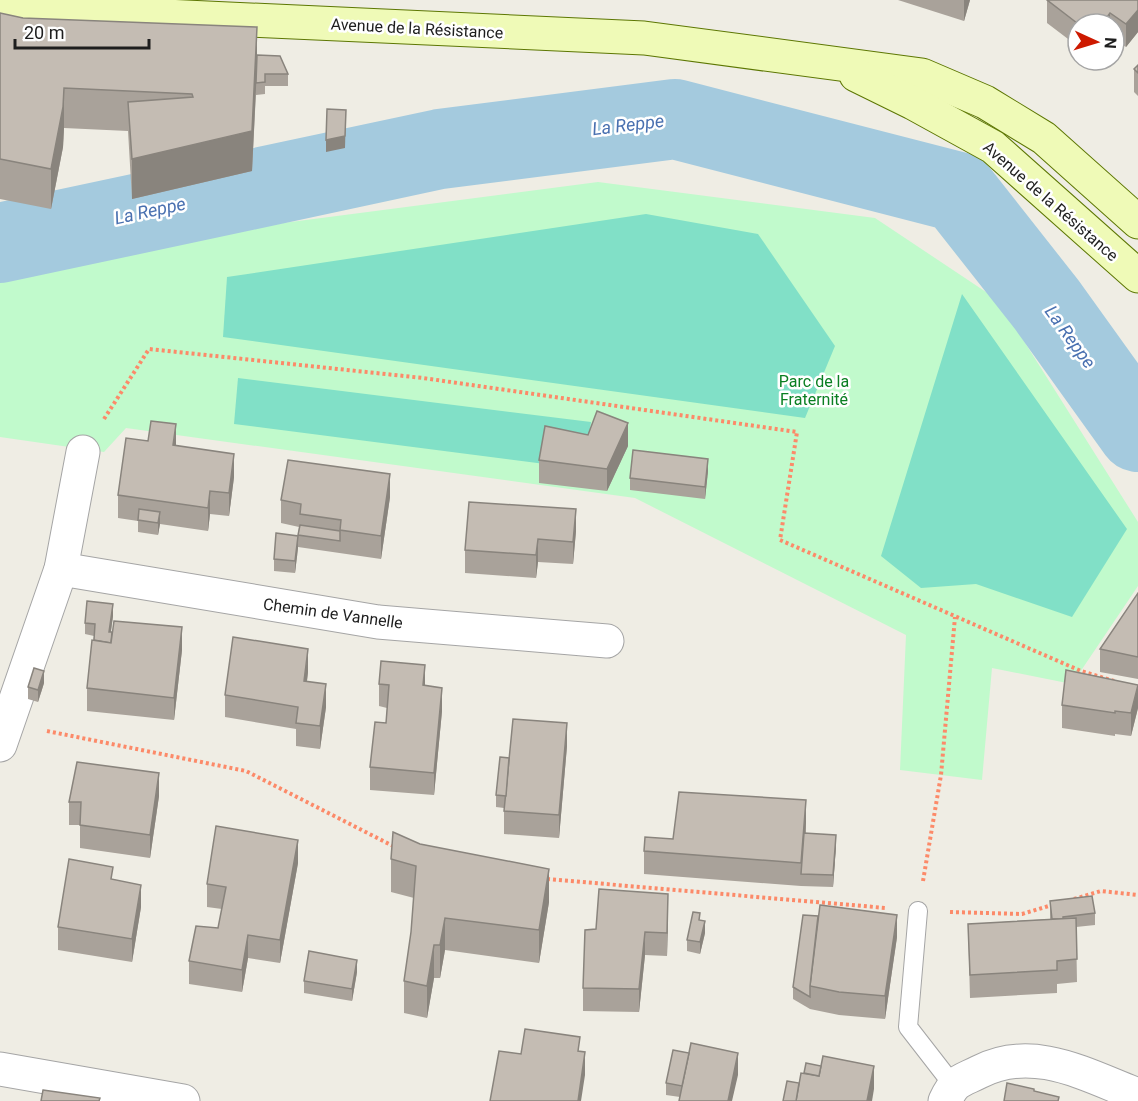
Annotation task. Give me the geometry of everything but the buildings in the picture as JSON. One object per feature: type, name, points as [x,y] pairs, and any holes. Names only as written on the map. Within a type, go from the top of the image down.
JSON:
[{"type":"main road","name":"Avenue de la Résistance","points":[[0,0],[33,6],[101,7],[644,38],[922,75],[985,102],[1044,138],[1138,222]]},
{"type":"main road","name":"Avenue de la Résistance","points":[[833,64],[913,103],[993,147],[1138,276]]},
{"type":"street","points":[[0,745],[61,569],[83,452]]},
{"type":"street","name":"Chemin de Vannelle","points":[[61,569],[378,622],[607,640]]},
{"type":"street","points":[[949,1093],[983,1070],[1014,1061],[1053,1062],[1138,1095]]},
{"type":"street","points":[[0,1069],[183,1101]]},
{"type":"lane","points":[[918,911],[908,1027],[949,1093]]},
{"type":"path","points":[[83,452],[149,349],[423,378],[797,432],[780,540],[1081,671],[1115,681]]},
{"type":"path","points":[[918,911],[941,774],[955,616]]},
{"type":"path","points":[[45,731],[246,771],[404,852]]},
{"type":"path","points":[[540,878],[918,911],[1022,914],[1056,904]]},
{"type":"path","points":[[1068,901],[1101,891],[1138,895]]},
{"type":"green space","name":"Parc de la Fraternité","points":[[598,182],[875,218],[998,300],[1138,522],[1138,586],[1072,684],[992,668],[982,780],[900,770],[906,635],[635,498],[126,428],[104,452],[0,437],[0,260]]},
{"type":"green space","points":[[646,214],[758,234],[835,346],[805,418],[223,337],[227,277]]},
{"type":"green space","points":[[962,294],[1127,529],[1072,617],[976,584],[921,588],[881,556]]},
{"type":"green space","points":[[238,378],[591,422],[584,469],[234,424]]},
{"type":"waterway","name":"La Reppe","points":[[0,243],[440,149],[675,119],[958,192],[1047,305],[1138,432]]}]
